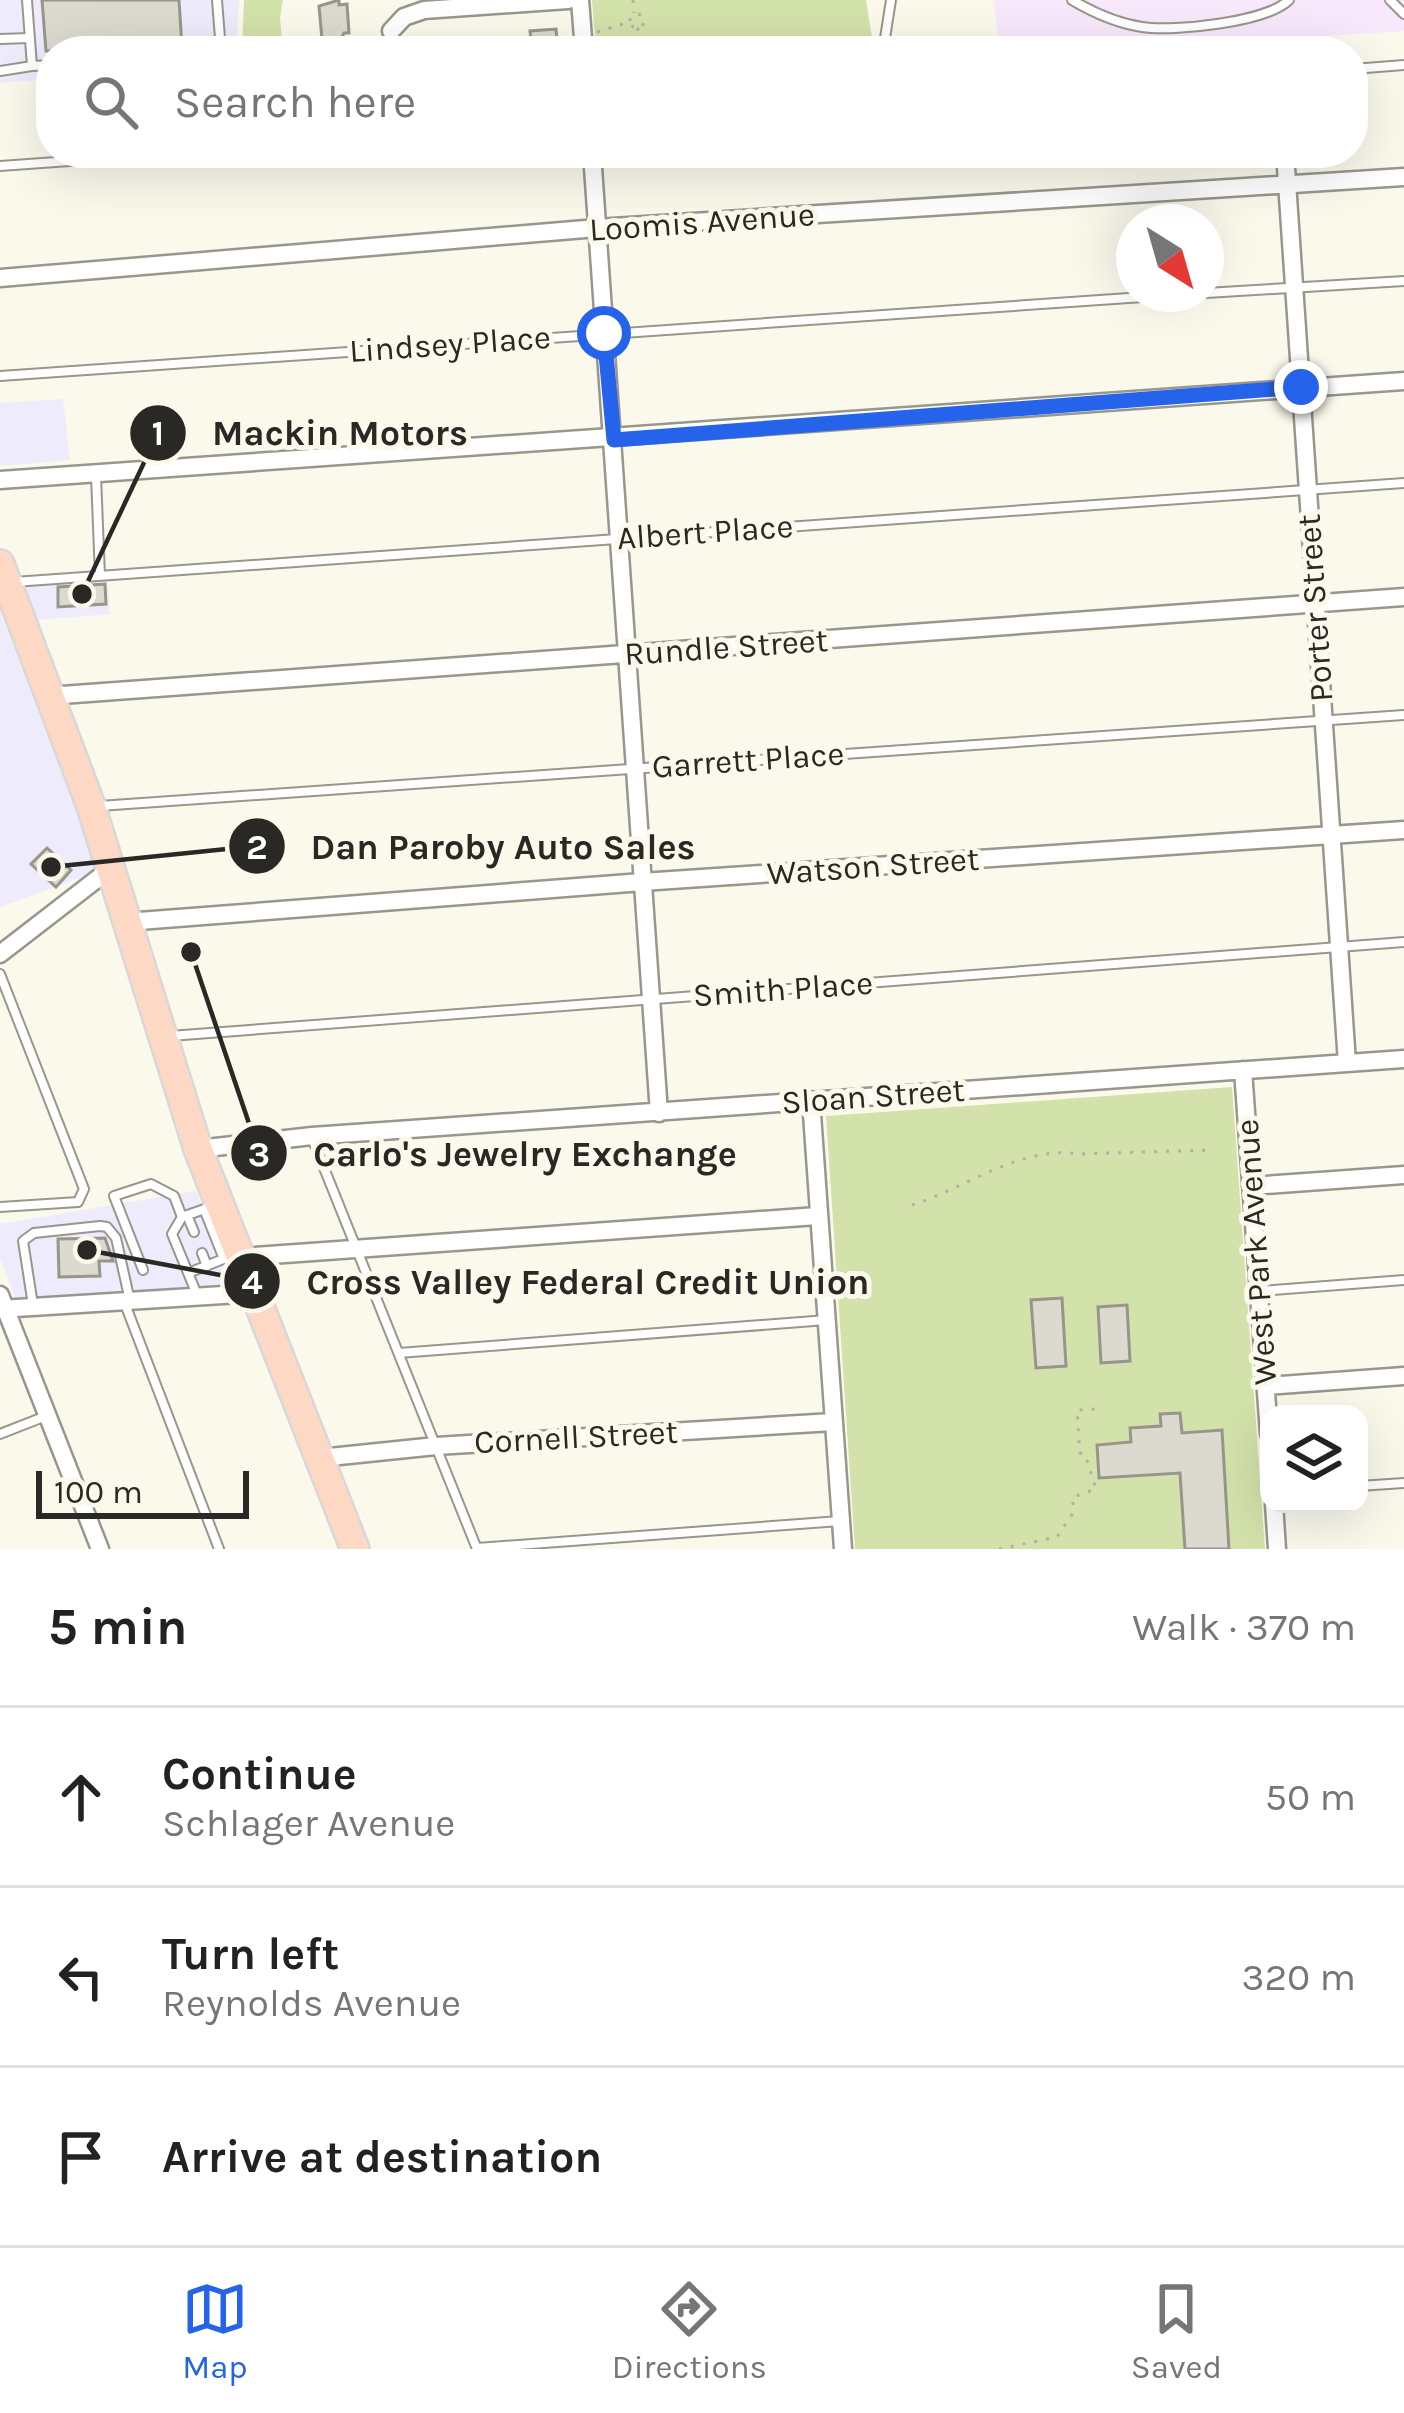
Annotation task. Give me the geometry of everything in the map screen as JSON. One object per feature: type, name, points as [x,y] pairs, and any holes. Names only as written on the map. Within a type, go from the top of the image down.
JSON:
[{"type":"main road","points":[[3,573],[92,806],[212,1206],[255,1293],[355,1549]]},
{"type":"street","points":[[391,31],[404,17],[424,10],[568,0]]},
{"type":"street","points":[[580,0],[582,36]]},
{"type":"street","points":[[593,168],[659,1113]]},
{"type":"street","name":"Porter Street","points":[[1286,168],[1347,1063]]},
{"type":"street","name":"Loomis Avenue","points":[[0,278],[597,228],[1404,177]]},
{"type":"street","points":[[0,481],[1404,381]]},
{"type":"street","name":"Rundle Street","points":[[48,696],[1404,597]]},
{"type":"street","name":"Watson Street","points":[[126,922],[1404,830]]},
{"type":"street","points":[[0,954],[110,869]]},
{"type":"street","name":"Sloan Street","points":[[198,1149],[312,1136],[1404,1059]]},
{"type":"street","name":"West Park Avenue","points":[[1243,1070],[1267,1405]]},
{"type":"street","points":[[811,1100],[843,1549]]},
{"type":"street","points":[[1251,1186],[1404,1175]]},
{"type":"street","points":[[235,1256],[818,1216]]},
{"type":"street","points":[[100,1549],[2,1304],[128,1303],[255,1293]]},
{"type":"street","points":[[1265,1386],[1404,1376]]},
{"type":"street","name":"Cornell Street","points":[[320,1458],[436,1446],[833,1421]]},
{"type":"street","points":[[1275,1513],[1277,1549]]},
{"type":"lane","points":[[27,0],[32,66]]},
{"type":"lane","points":[[217,0],[220,36]]},
{"type":"lane","points":[[885,36],[891,0]]},
{"type":"lane","points":[[1072,0],[1099,16],[1146,28],[1226,22],[1281,8],[1289,0]]},
{"type":"lane","points":[[1390,0],[1404,14]]},
{"type":"lane","points":[[0,39],[29,38]]},
{"type":"lane","points":[[1368,68],[1404,65]]},
{"type":"lane","points":[[0,71],[36,66]]},
{"type":"lane","points":[[0,166],[36,163]]},
{"type":"lane","points":[[1224,292],[1404,281]]},
{"type":"lane","name":"Lindsey Place","points":[[0,376],[1116,299]]},
{"type":"lane","points":[[96,474],[100,576]]},
{"type":"lane","name":"Albert Place","points":[[3,573],[100,576],[1404,483]]},
{"type":"lane","name":"Garrett Place","points":[[92,806],[1404,715]]},
{"type":"lane","name":"Smith Place","points":[[163,1036],[1404,942]]},
{"type":"lane","points":[[0,974],[84,1189],[78,1202],[0,1207]]},
{"type":"lane","points":[[312,1136],[477,1548],[841,1521]]},
{"type":"lane","points":[[143,1270],[114,1196],[151,1184],[174,1196],[194,1232]]},
{"type":"lane","points":[[198,1297],[172,1234],[185,1216],[212,1206]]},
{"type":"lane","points":[[33,1307],[23,1241],[34,1233],[107,1227],[116,1238],[128,1303],[219,1549]]},
{"type":"lane","points":[[202,1253],[207,1266]]},
{"type":"lane","points":[[188,1273],[235,1256]]},
{"type":"lane","points":[[1258,1291],[1404,1280]]},
{"type":"lane","points":[[399,1353],[826,1320]]},
{"type":"lane","points":[[0,1434],[47,1415]]},
{"type":"lane","points":[[1368,1485],[1404,1483]]},
{"type":"path","points":[[601,36],[630,22],[633,0]]},
{"type":"path","points":[[634,15],[644,19],[636,28]]},
{"type":"path","points":[[630,22],[642,36]]},
{"type":"path","points":[[912,1204],[1014,1162],[1057,1150],[1079,1154],[1211,1150]]},
{"type":"path","points":[[999,1549],[1057,1537],[1073,1514],[1073,1497],[1096,1489],[1085,1454],[1080,1454],[1077,1410],[1100,1409]]},
{"type":"shaded area","points":[[0,0],[239,0],[237,36],[36,36],[36,80],[0,83]]},
{"type":"shaded area","points":[[994,0],[1404,0],[1404,31],[1325,36],[998,36]]},
{"type":"shaded area","points":[[63,399],[70,460],[0,466],[0,403]]},
{"type":"shaded area","points":[[107,579],[110,614],[37,620],[25,586]]},
{"type":"shaded area","points":[[0,612],[99,871],[0,907]]},
{"type":"shaded area","points":[[196,1191],[231,1283],[16,1301],[0,1257],[0,1224]]},
{"type":"green space","points":[[244,0],[283,0],[282,36],[243,36]]},
{"type":"green space","points":[[592,0],[866,0],[872,36],[595,36]]},
{"type":"green space","points":[[1232,1087],[1265,1549],[855,1549],[826,1116]]},
{"type":"building","points":[[42,0],[179,0],[181,36],[45,36]]},
{"type":"building","points":[[339,0],[339,5],[347,4],[349,33],[322,36],[319,6]]},
{"type":"building","points":[[556,29],[557,36],[530,36],[530,31]]},
{"type":"building","points":[[105,584],[106,604],[58,607],[58,587]]},
{"type":"building","points":[[47,848],[71,870],[56,887],[31,864]]},
{"type":"building","points":[[105,1238],[113,1261],[99,1261],[100,1276],[59,1277],[58,1239]]},
{"type":"building","points":[[1062,1298],[1066,1366],[1036,1368],[1031,1300]]},
{"type":"building","points":[[1127,1305],[1130,1361],[1101,1363],[1098,1307]]},
{"type":"building","points":[[1180,1413],[1182,1433],[1222,1430],[1229,1549],[1185,1549],[1180,1473],[1099,1478],[1097,1445],[1131,1442],[1130,1428],[1161,1426],[1160,1414]]},
{"type":"place","name":"Mackin Motors","points":[[82,594]]},
{"type":"place","name":"Dan Paroby Auto Sales","points":[[51,867]]},
{"type":"place","name":"Carlo's Jewelry Exchange","points":[[191,952]]},
{"type":"place","name":"Cross Valley Federal Credit Union","points":[[87,1250]]},
{"type":"route","points":[[604,333],[614,440],[1301,387]]}]
